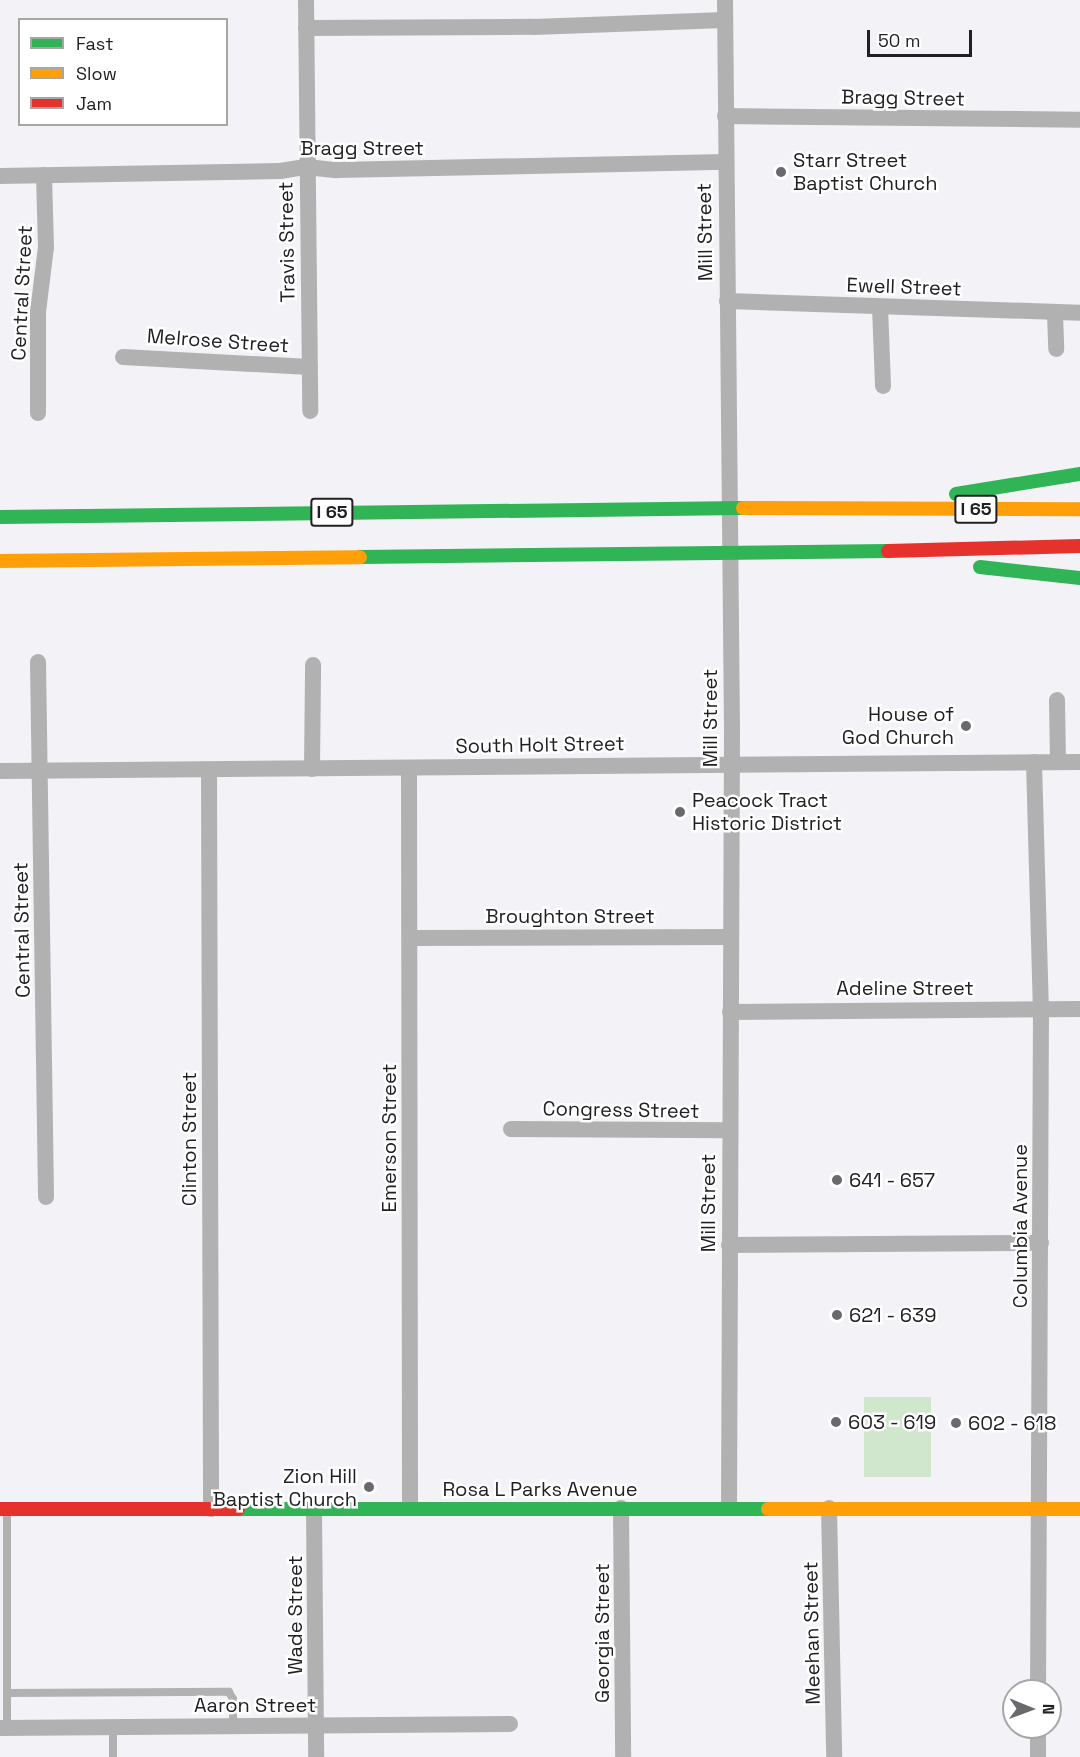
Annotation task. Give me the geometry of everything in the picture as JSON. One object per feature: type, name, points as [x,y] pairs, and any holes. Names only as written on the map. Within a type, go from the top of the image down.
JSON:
[{"type":"main road","points":[[872,508],[1080,474]]},
{"type":"main road","name":"I 65","points":[[0,518],[664,507],[1080,509]]},
{"type":"main road","name":"I 65","points":[[0,561],[658,555],[1080,546]]},
{"type":"main road","points":[[882,549],[979,567],[1080,578]]},
{"type":"main road","name":"Rosa L Parks Avenue","points":[[4,1509],[729,1507],[1080,1509]]},
{"type":"street","name":"Travis Street","points":[[306,0],[310,411]]},
{"type":"street","name":"Mill Street","points":[[724,0],[731,763],[729,1507]]},
{"type":"street","points":[[306,28],[533,27],[725,20]]},
{"type":"street","name":"Bragg Street","points":[[725,116],[1080,120]]},
{"type":"street","name":"Bragg Street","points":[[0,176],[280,171],[306,167],[337,170],[725,162]]},
{"type":"street","name":"Central Street","points":[[38,413],[38,312],[46,247],[44,176]]},
{"type":"street","name":"Ewell Street","points":[[727,301],[1080,313]]},
{"type":"street","points":[[880,307],[883,386]]},
{"type":"street","points":[[1055,313],[1056,349]]},
{"type":"street","name":"Melrose Street","points":[[123,357],[310,367]]},
{"type":"street","name":"Central Street","points":[[38,662],[46,1197]]},
{"type":"street","points":[[312,768],[313,665]]},
{"type":"street","points":[[1057,700],[1058,762]]},
{"type":"street","name":"Columbia Avenue","points":[[1034,762],[1041,1009],[1038,1679]]},
{"type":"street","name":"South Holt Street","points":[[0,771],[731,763],[1080,762]]},
{"type":"street","name":"Emerson Street","points":[[409,768],[410,1508]]},
{"type":"street","name":"Clinton Street","points":[[209,770],[211,1509]]},
{"type":"street","name":"Broughton Street","points":[[411,938],[729,938]]},
{"type":"street","name":"Adeline Street","points":[[730,1012],[1080,1008]]},
{"type":"street","name":"Congress Street","points":[[511,1130],[730,1130]]},
{"type":"street","points":[[729,1245],[1041,1243]]},
{"type":"street","name":"Georgia Street","points":[[621,1508],[623,1757]]},
{"type":"street","name":"Meehan Street","points":[[829,1508],[834,1757]]},
{"type":"street","name":"Wade Street","points":[[314,1509],[316,1757]]},
{"type":"street","name":"Aaron Street","points":[[4,1728],[510,1724]]},
{"type":"street","points":[[1038,1739],[1038,1757]]},
{"type":"lane","points":[[4,1509],[8,1693],[4,1728]]},
{"type":"lane","points":[[8,1693],[229,1692],[233,1699],[233,1726]]},
{"type":"lane","points":[[113,1727],[113,1757]]},
{"type":"green space","points":[[864,1397],[931,1397],[931,1477],[864,1477]]},
{"type":"traffic: fast","points":[[956,494],[1080,474]]},
{"type":"traffic: fast","points":[[0,517],[743,508]]},
{"type":"traffic: fast","points":[[360,557],[888,551]]},
{"type":"traffic: fast","points":[[980,567],[1080,578]]},
{"type":"traffic: fast","points":[[238,1509],[768,1509]]},
{"type":"traffic: slow","points":[[743,508],[1080,509]]},
{"type":"traffic: slow","points":[[0,561],[360,557]]},
{"type":"traffic: slow","points":[[768,1509],[1080,1509]]},
{"type":"traffic: jam","points":[[888,551],[1080,546]]},
{"type":"traffic: jam","points":[[0,1509],[238,1509]]},
{"type":"place","name":"Starr Street Baptist Church","points":[[781,172]]},
{"type":"place","name":"House of God Church","points":[[966,726]]},
{"type":"place","name":"Peacock Tract Historic District","points":[[680,812]]},
{"type":"place","name":"641 - 657","points":[[837,1180]]},
{"type":"place","name":"621 - 639","points":[[837,1315]]},
{"type":"place","name":"603 - 619","points":[[836,1422]]},
{"type":"place","name":"602 - 618","points":[[956,1423]]},
{"type":"place","name":"Zion Hill Baptist Church","points":[[369,1487]]}]
